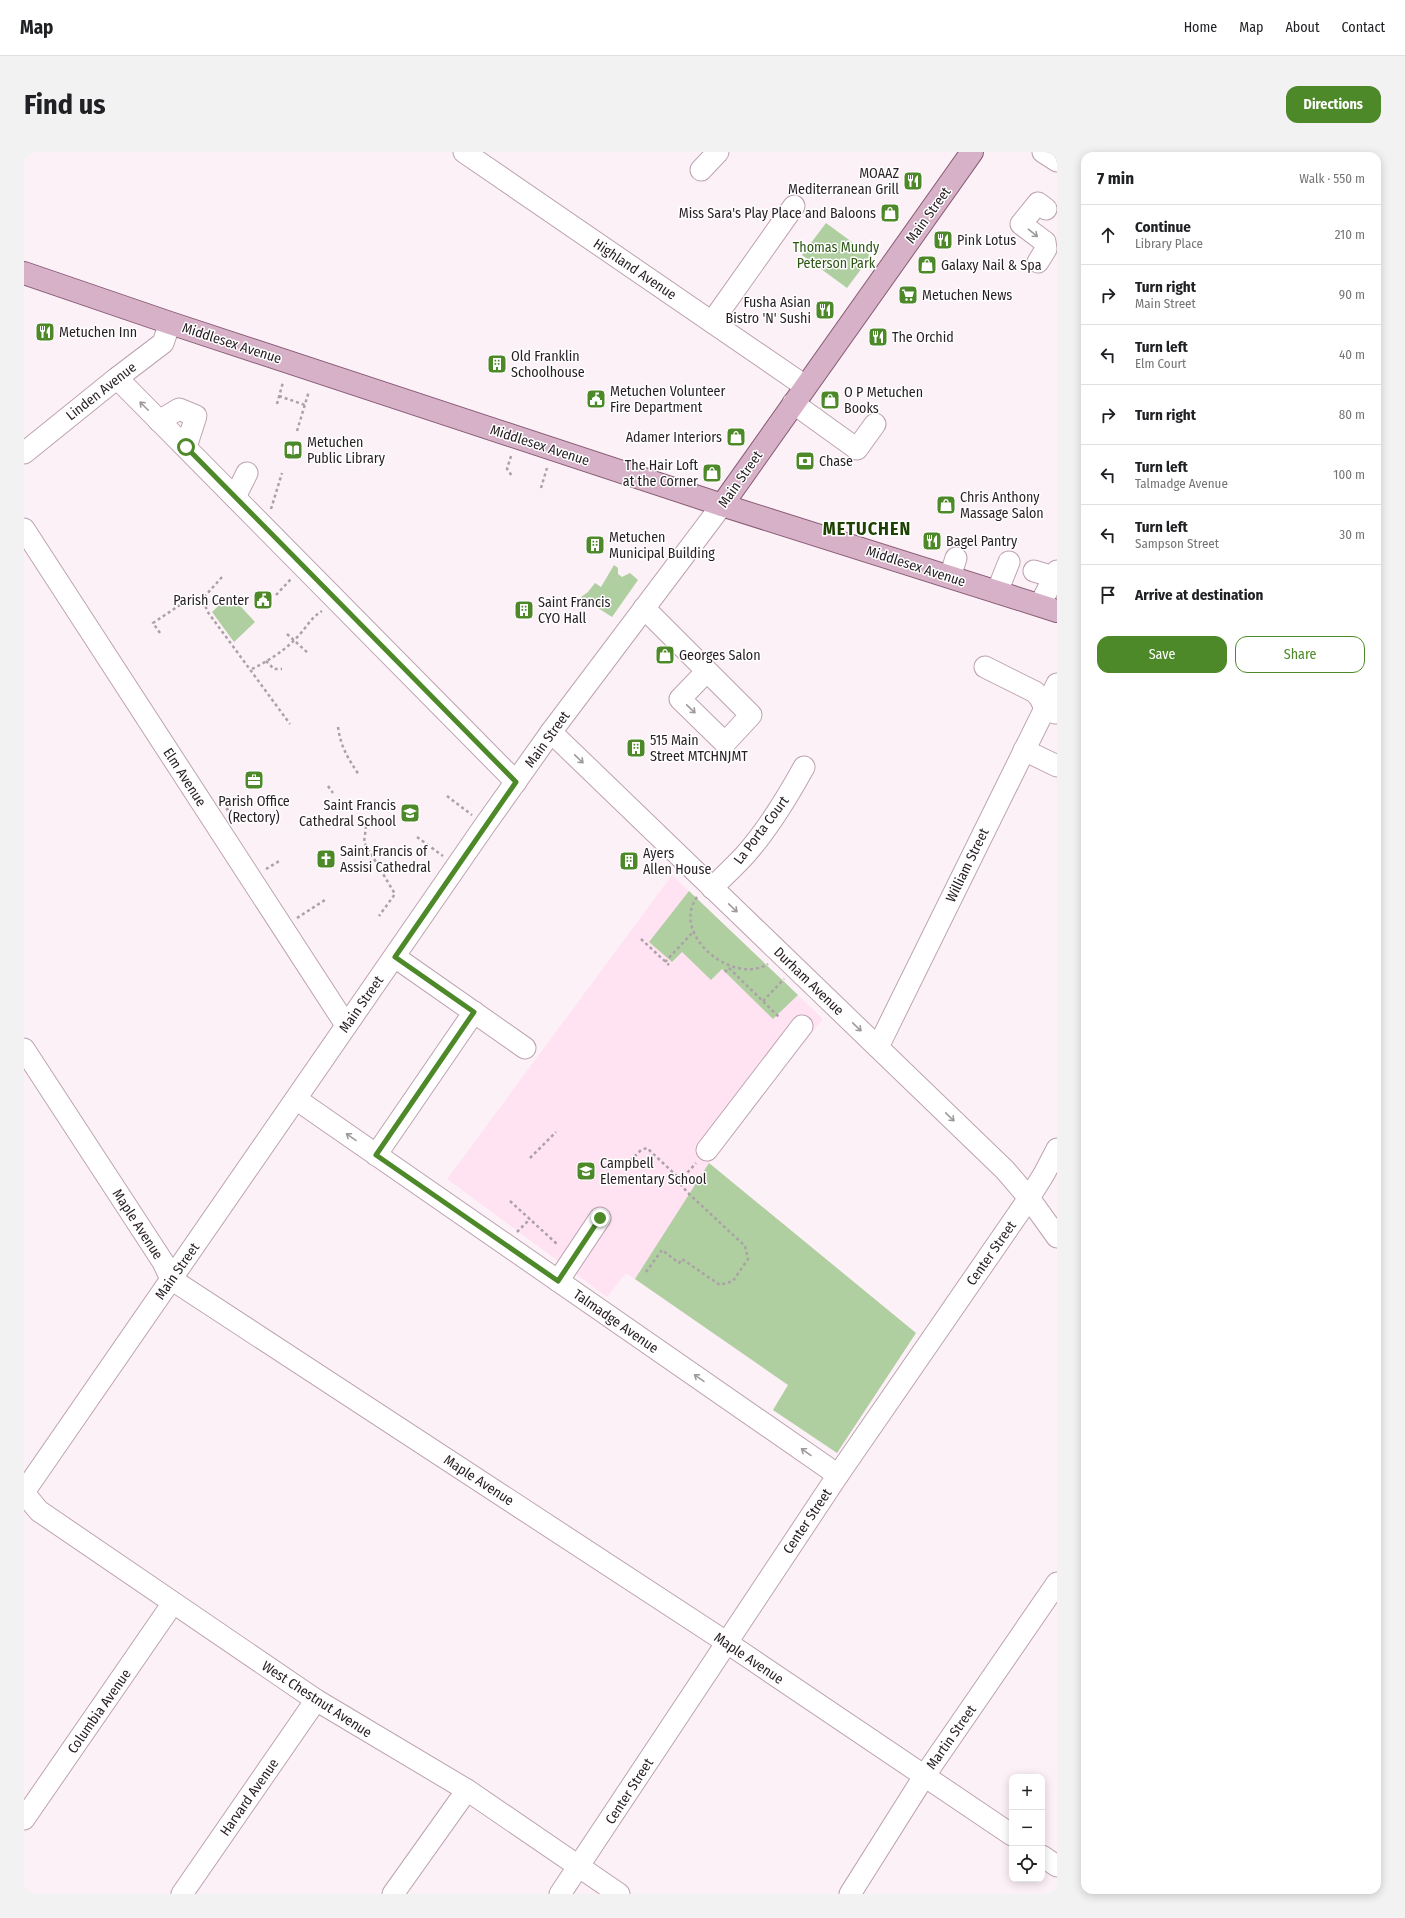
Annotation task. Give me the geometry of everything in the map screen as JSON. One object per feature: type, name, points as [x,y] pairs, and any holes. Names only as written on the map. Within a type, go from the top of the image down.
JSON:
[{"type":"main road","name":"Main Street","points":[[722,505],[972,152]]},
{"type":"main road","name":"Middlesex Avenue","points":[[24,273],[170,323],[722,505],[953,567],[997,592],[1048,608]]},
{"type":"street","name":"Highland Avenue","points":[[464,152],[805,386]]},
{"type":"street","points":[[701,170],[718,152]]},
{"type":"street","points":[[1043,152],[1057,161]]},
{"type":"street","points":[[1046,209],[1038,203],[1021,224],[1044,242],[1046,249],[1042,264],[1057,247]]},
{"type":"street","points":[[712,322],[794,206]]},
{"type":"street","name":"Linden Avenue","points":[[24,453],[163,343],[170,323]]},
{"type":"street","points":[[117,378],[516,782]]},
{"type":"street","points":[[793,403],[857,449],[875,424]]},
{"type":"street","points":[[159,421],[179,409],[196,416],[186,447]]},
{"type":"street","points":[[235,497],[247,473]]},
{"type":"street","name":"Main Street","points":[[24,1493],[296,1099],[346,1024],[395,957],[485,825],[551,732],[722,505]]},
{"type":"street","name":"Elm Avenue","points":[[24,529],[346,1024]]},
{"type":"street","points":[[997,592],[1009,562]]},
{"type":"street","points":[[1034,571],[1055,574],[1048,608]]},
{"type":"street","points":[[644,608],[706,672]]},
{"type":"street","points":[[986,667],[1036,692],[1051,711]]},
{"type":"street","name":"William Street","points":[[878,1047],[1024,750],[1051,711],[1057,684]]},
{"type":"street","name":"Durham Avenue","points":[[551,732],[1005,1170],[1029,1198],[1057,1237]]},
{"type":"street","points":[[1024,750],[1057,766]]},
{"type":"street","name":"La Porta Court","points":[[710,885],[745,855],[783,804],[804,767]]},
{"type":"street","points":[[395,957],[525,1048]]},
{"type":"street","points":[[376,1155],[474,1012]]},
{"type":"street","points":[[707,1150],[802,1026]]},
{"type":"street","name":"Maple Avenue","points":[[24,1049],[158,1256],[171,1279],[726,1642],[1009,1833]]},
{"type":"street","name":"Talmadge Avenue","points":[[296,1099],[838,1475]]},
{"type":"street","name":"Center Street","points":[[560,1894],[838,1475],[1029,1198],[1057,1149]]},
{"type":"street","points":[[558,1281],[600,1218]]},
{"type":"street","name":"West Chestnut Avenue","points":[[24,1493],[39,1511],[316,1700],[467,1790],[619,1894]]},
{"type":"street","name":"Martin Street","points":[[859,1890],[925,1775],[1057,1583]]},
{"type":"street","name":"Columbia Avenue","points":[[24,1819],[174,1603]]},
{"type":"street","name":"Harvard Avenue","points":[[182,1894],[316,1700]]},
{"type":"street","points":[[393,1894],[467,1790]]},
{"type":"street","points":[[1045,1858],[1057,1866]]},
{"type":"path","points":[[276,404],[283,382]]},
{"type":"path","points":[[297,431],[309,391]]},
{"type":"path","points":[[279,396],[305,405]]},
{"type":"path","points":[[511,456],[507,468],[512,476]]},
{"type":"path","points":[[541,488],[548,468]]},
{"type":"path","points":[[265,528],[282,473]]},
{"type":"path","points":[[222,577],[206,595],[204,601],[207,611],[252,669],[290,724]]},
{"type":"path","points":[[160,633],[153,623],[189,599],[204,601]]},
{"type":"path","points":[[252,669],[266,661],[294,640],[309,621],[338,601]]},
{"type":"path","points":[[287,634],[308,653]]},
{"type":"path","points":[[266,661],[274,669],[282,669]]},
{"type":"path","points":[[338,728],[344,753],[359,775]]},
{"type":"path","points":[[328,786],[333,793]]},
{"type":"path","points":[[447,796],[485,825]]},
{"type":"path","points":[[367,820],[364,842],[395,894],[379,916]]},
{"type":"path","points":[[417,837],[457,867]]},
{"type":"path","points":[[710,885],[694,902],[692,914],[694,931],[702,945],[715,959],[730,967],[780,1018]]},
{"type":"path","points":[[283,927],[325,900]]},
{"type":"path","points":[[665,962],[694,931]]},
{"type":"path","points":[[641,939],[669,965]]},
{"type":"path","points":[[730,967],[756,969],[767,965],[779,952]]},
{"type":"path","points":[[725,972],[730,967]]},
{"type":"path","points":[[763,1001],[795,968]]},
{"type":"path","points":[[530,1158],[556,1132]]},
{"type":"path","points":[[626,1165],[641,1150],[647,1148],[681,1180]]},
{"type":"path","points":[[646,1272],[662,1250],[679,1263],[682,1259],[720,1286],[733,1281],[748,1258],[745,1246],[686,1192],[679,1182],[707,1150]]},
{"type":"path","points":[[510,1201],[557,1244]]},
{"type":"shaded area","name":"Campbell Elementary School","points":[[672,875],[823,1019],[709,1163],[916,1333],[837,1453],[773,1410],[788,1385],[626,1273],[607,1297],[447,1179]]},
{"type":"green space","name":"Thomas Mundy Peterson Park","points":[[826,223],[871,256],[847,288],[802,255]]},
{"type":"green space","points":[[614,565],[618,568],[618,574],[622,577],[630,573],[638,580],[612,617],[581,597],[588,592],[595,583],[601,587]]},
{"type":"green space","points":[[230,595],[255,622],[234,642],[212,612]]},
{"type":"green space","points":[[689,891],[798,995],[773,1019],[722,969],[711,980],[682,952],[672,962],[649,942]]},
{"type":"green space","points":[[709,1163],[916,1333],[837,1453],[773,1410],[788,1385],[635,1279]]},
{"type":"place","name":"MOAAZ Mediterranean Grill","points":[[913,181]]},
{"type":"place","name":"Miss Sara's Play Place and Baloons","points":[[890,213]]},
{"type":"place","name":"Pink Lotus","points":[[943,240]]},
{"type":"place","name":"Galaxy Nail & Spa","points":[[927,265]]},
{"type":"place","name":"Metuchen News","points":[[908,295]]},
{"type":"place","name":"Fusha Asian Bistro 'N' Sushi","points":[[825,310]]},
{"type":"place","name":"Metuchen Inn","points":[[45,332]]},
{"type":"place","name":"The Orchid","points":[[878,337]]},
{"type":"place","name":"Old Franklin Schoolhouse","points":[[497,364]]},
{"type":"place","name":"Metuchen Volunteer Fire Department","points":[[596,399]]},
{"type":"place","name":"O P Metuchen Books","points":[[830,400]]},
{"type":"place","name":"Adamer Interiors","points":[[736,437]]},
{"type":"place","name":"Metuchen Public Library","points":[[293,450]]},
{"type":"place","name":"Chase","points":[[805,461]]},
{"type":"place","name":"The Hair Loft at the Corner","points":[[712,473]]},
{"type":"place","name":"Chris Anthony Massage Salon","points":[[946,505]]},
{"type":"place","name":"Bagel Pantry","points":[[932,541]]},
{"type":"place","name":"Metuchen Municipal Building","points":[[595,545]]},
{"type":"place","name":"Parish Center","points":[[263,600]]},
{"type":"place","name":"Saint Francis CYO Hall","points":[[524,610]]},
{"type":"place","name":"Georges Salon","points":[[665,655]]},
{"type":"place","name":"515 Main Street MTCHNJMT","points":[[636,748]]},
{"type":"place","name":"Parish Office (Rectory)","points":[[254,780]]},
{"type":"place","name":"Saint Francis Cathedral School","points":[[410,813]]},
{"type":"place","name":"Saint Francis of Assisi Cathedral","points":[[326,859]]},
{"type":"place","name":"Ayers Allen House","points":[[629,861]]},
{"type":"place","name":"Campbell Elementary School","points":[[586,1171]]},
{"type":"district","name":"METUCHEN","points":[[867,529]]},
{"type":"route","points":[[186,447],[516,782],[395,957],[474,1012],[376,1155],[558,1281],[600,1218]]}]
